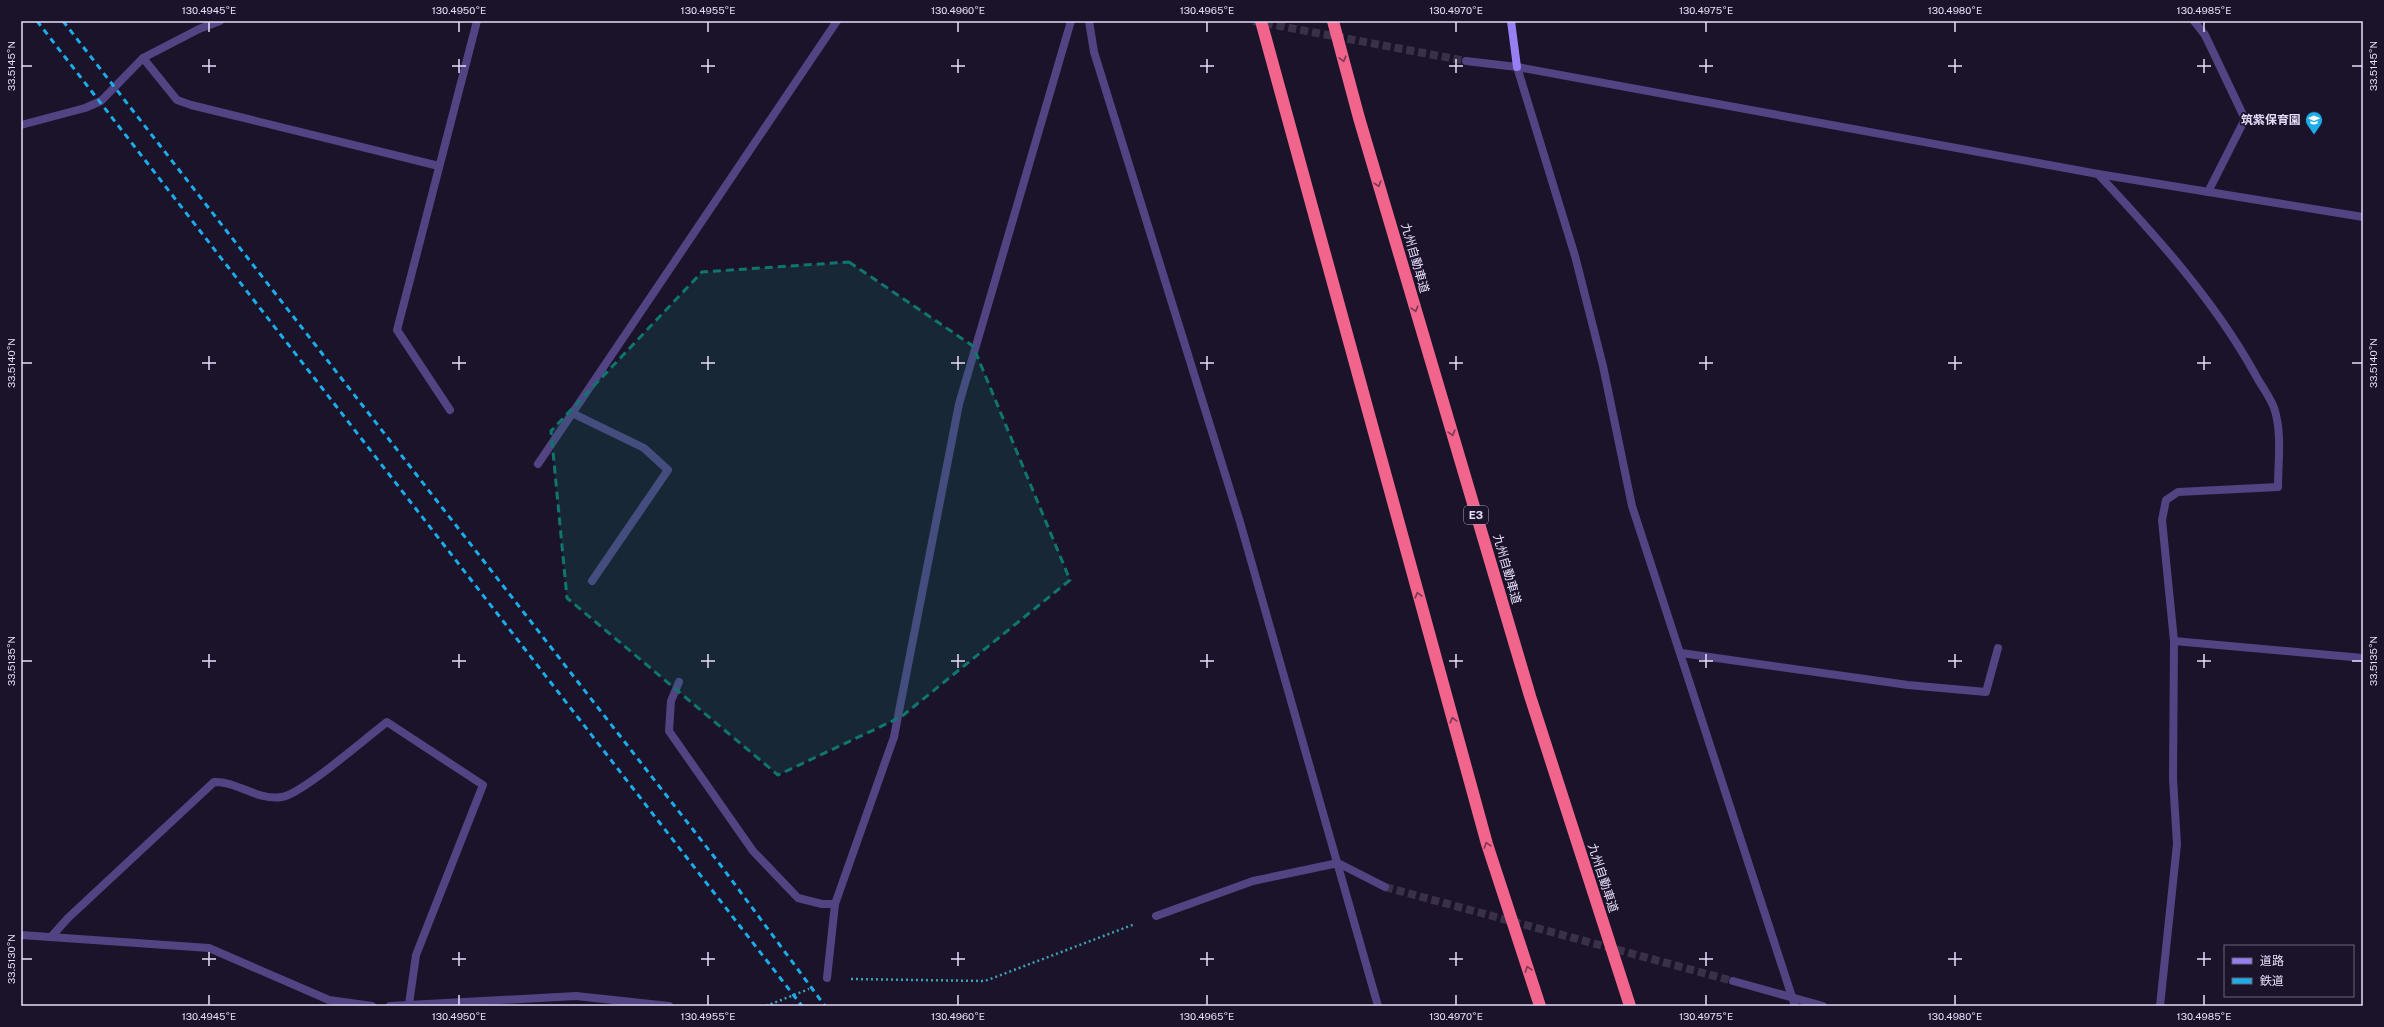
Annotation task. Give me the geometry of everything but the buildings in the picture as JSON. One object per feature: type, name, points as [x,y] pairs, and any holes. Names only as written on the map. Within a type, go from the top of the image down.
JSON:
[{"type":"highway","points":[[1261,21],[1487,844],[1540,1006]]},
{"type":"highway","name":"九州自動車道","points":[[1333,21],[1359,118],[1530,696],[1630,1006]]},
{"type":"street","points":[[21,125],[85,108],[101,101],[143,58],[199,29],[220,21]]},
{"type":"street","points":[[450,410],[397,330],[477,21]]},
{"type":"street","points":[[538,464],[837,21]]},
{"type":"street","points":[[827,978],[835,904],[894,736],[958,404],[1071,21]]},
{"type":"street","points":[[1089,21],[1094,52],[1240,522],[1378,1006]]},
{"type":"street","points":[[1511,21],[1517,67],[1575,256],[1603,366],[1632,506],[1795,1006]]},
{"type":"street","points":[[2194,21],[2205,34],[2245,119],[2208,192]]},
{"type":"street","points":[[143,58],[178,100],[191,105],[439,166]]},
{"type":"street","points":[[1466,61],[1517,67],[2098,174],[2363,217]]},
{"type":"street","points":[[2098,174],[2138,217],[2193,282],[2237,342],[2275,411],[2279,442],[2278,487],[2178,492],[2166,500],[2162,520],[2174,641],[2172,779],[2177,844],[2160,1006]]},
{"type":"street","points":[[572,413],[644,448],[668,470],[592,581]]},
{"type":"street","points":[[2174,641],[2363,658]]},
{"type":"street","points":[[1681,653],[1908,685],[1986,692],[1998,648]]},
{"type":"street","points":[[679,682],[671,701],[669,731],[749,845],[798,898],[822,904],[835,904]]},
{"type":"street","points":[[51,937],[68,918],[214,782],[225,782],[254,795],[282,797],[301,788],[387,722],[483,785],[416,955],[409,1004]]},
{"type":"street","points":[[1156,916],[1253,881],[1338,863],[1385,887]]},
{"type":"street","points":[[21,935],[209,948],[329,1000],[372,1006]]},
{"type":"street","points":[[1733,981],[1824,1006]]},
{"type":"street","points":[[390,1006],[576,996],[669,1006]]},
{"type":"path","points":[[766,1006],[811,988],[827,978],[986,981],[1156,916]]},
{"type":"highlighted area","points":[[849,262],[973,346],[1070,580],[901,717],[778,775],[567,598],[551,431],[702,272]]},
{"type":"tunnel","points":[[1253,21],[1466,61]]},
{"type":"tunnel","points":[[1385,887],[1733,981]]},
{"type":"railway","points":[[37,21],[802,1006]]},
{"type":"railway","points":[[63,21],[719,863],[825,1006]]},
{"type":"place","name":"筑紫保育園","points":[[2314,135]]}]
